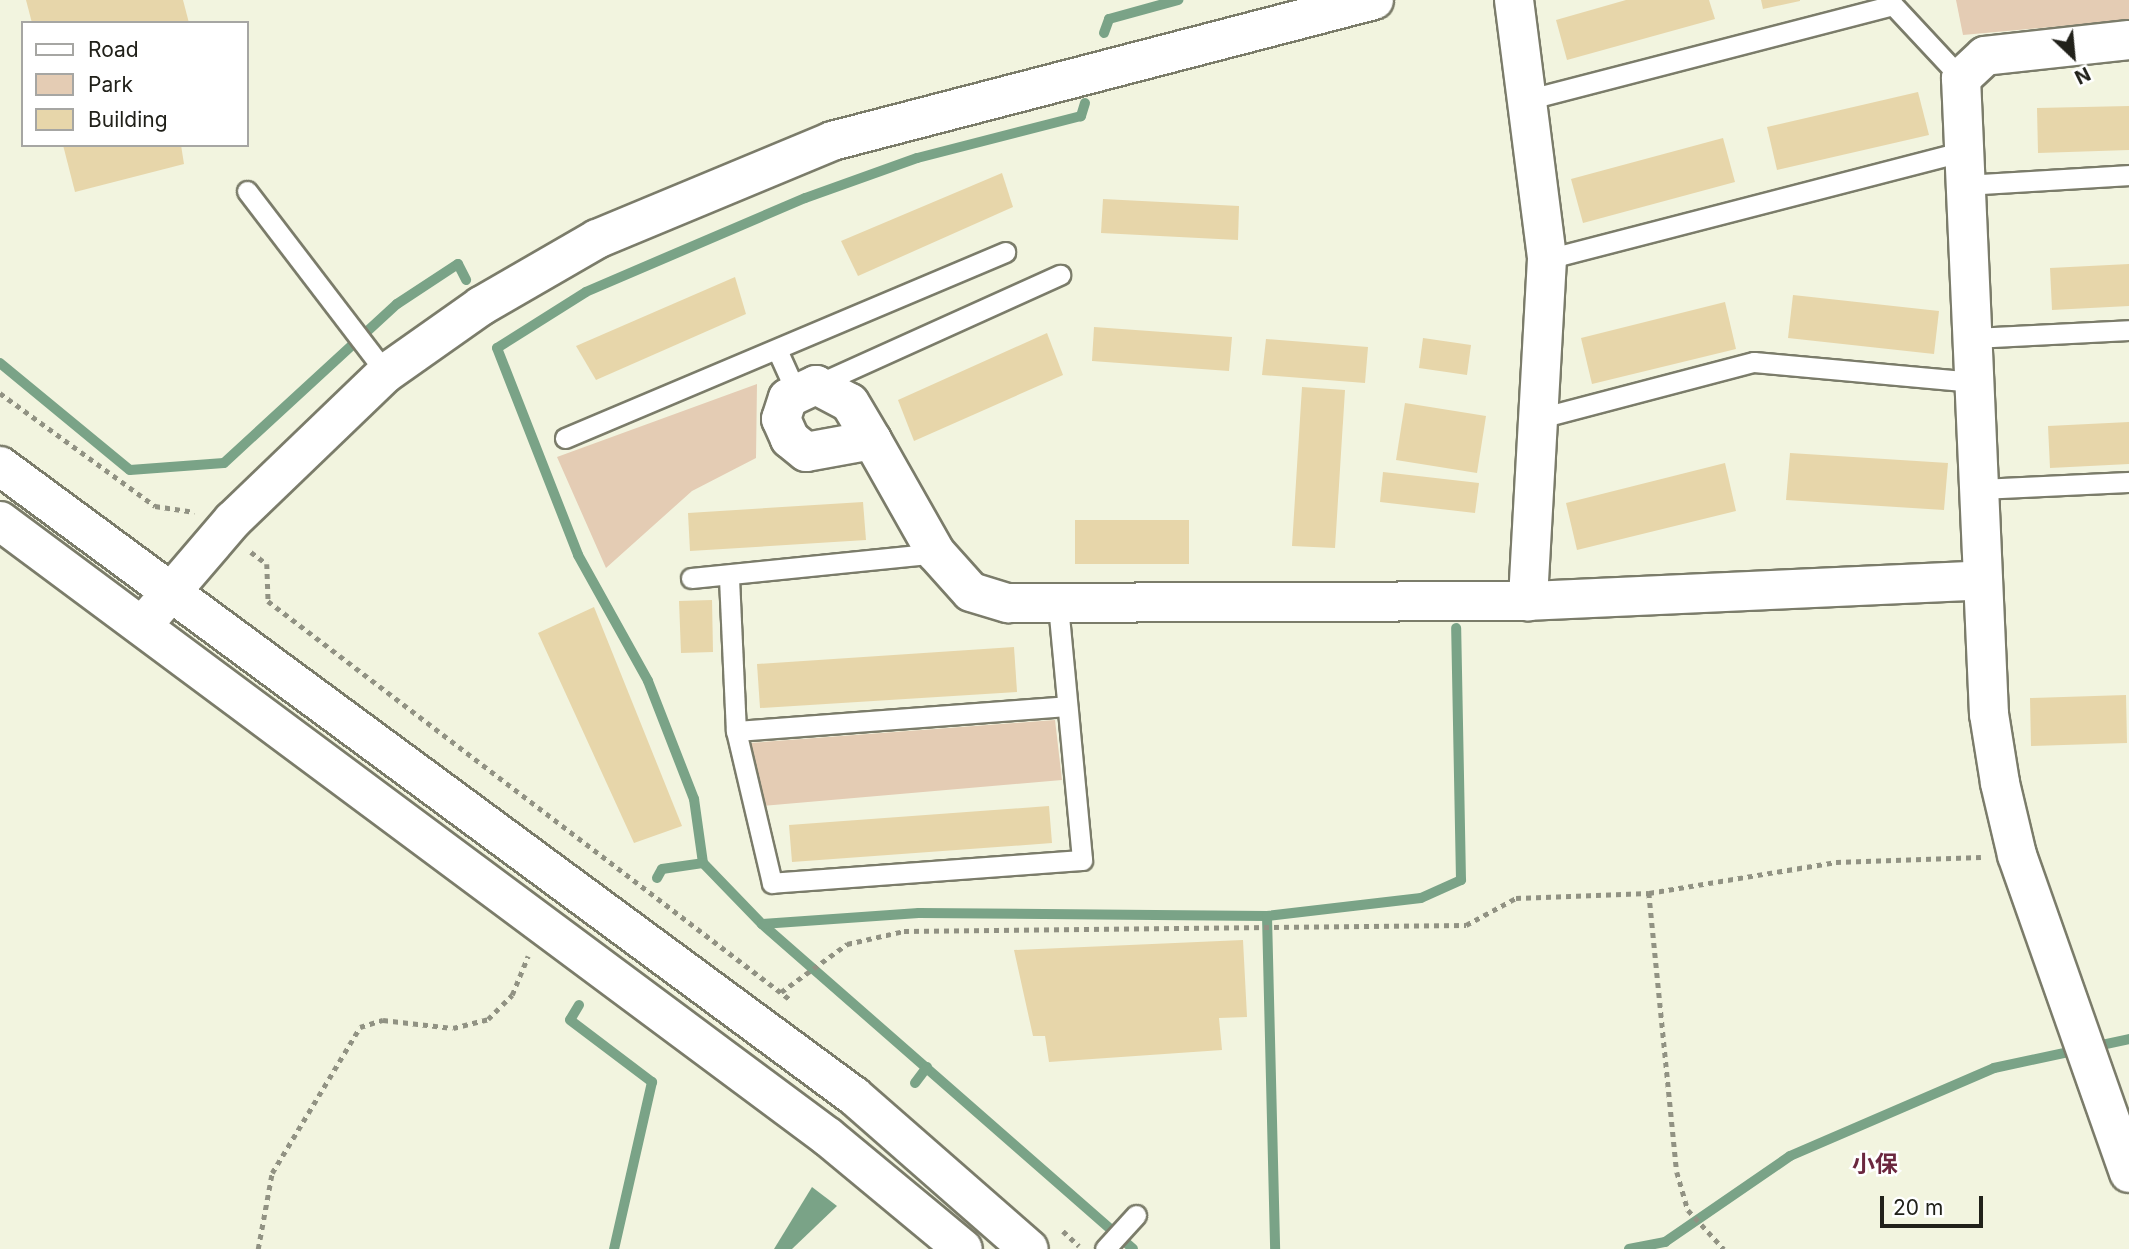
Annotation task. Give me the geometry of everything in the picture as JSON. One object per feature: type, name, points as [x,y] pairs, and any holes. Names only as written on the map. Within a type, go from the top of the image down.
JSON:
[{"type":"street","points":[[142,626],[233,520],[377,362],[597,239],[832,141],[1374,0]]},
{"type":"street","points":[[1514,0],[1522,101],[1547,259],[1536,419],[1528,601]]},
{"type":"street","points":[[2129,40],[1985,56],[1961,78],[1989,714],[2017,855],[2129,1173]]},
{"type":"street","points":[[872,440],[806,452],[790,439],[781,419],[807,390],[850,403],[872,440],[936,553],[971,592],[1008,603],[1058,605],[1528,601],[1983,580]]},
{"type":"street","points":[[0,466],[1041,1235]]},
{"type":"street","points":[[0,521],[828,1137],[963,1249]]},
{"type":"lane","points":[[1522,101],[1893,5],[1961,78]]},
{"type":"lane","points":[[1547,259],[1965,168],[2129,175]]},
{"type":"lane","points":[[247,191],[377,362]]},
{"type":"lane","points":[[565,438],[778,352],[1004,253]]},
{"type":"lane","points":[[778,352],[807,390],[1060,275]]},
{"type":"lane","points":[[1973,338],[2129,330]]},
{"type":"lane","points":[[1536,419],[1754,362],[1975,382]]},
{"type":"lane","points":[[1979,489],[2129,482]]},
{"type":"lane","points":[[691,578],[729,578],[936,553]]},
{"type":"lane","points":[[729,578],[736,731],[772,883],[1082,860],[1058,605]]},
{"type":"lane","points":[[736,731],[1067,706]]},
{"type":"lane","points":[[1107,1247],[1131,1221]]},
{"type":"path","points":[[0,393],[155,506],[187,506],[198,514]]},
{"type":"path","points":[[250,552],[267,564],[268,601],[796,1004]]},
{"type":"path","points":[[780,992],[846,944],[904,931],[1466,925],[1516,898],[1648,893],[1836,863],[2017,855]]},
{"type":"path","points":[[1648,893],[1677,1172],[1688,1210],[1724,1249]]},
{"type":"path","points":[[258,1249],[271,1173],[360,1027],[383,1020],[453,1028],[488,1019],[512,995],[540,922]]},
{"type":"path","points":[[1041,1235],[1082,1249]]},
{"type":"green space","points":[[1956,0],[2129,0],[2129,20],[1963,35]]},
{"type":"green space","points":[[757,384],[756,458],[692,491],[606,568],[557,457]]},
{"type":"green space","points":[[1055,720],[1062,780],[762,806],[750,743]]},
{"type":"shaded area","points":[[812,1187],[837,1206],[792,1249],[774,1249]]},
{"type":"building","points":[[26,0],[183,0],[188,21],[31,21]]},
{"type":"building","points":[[1626,0],[1709,0],[1715,19],[1567,60],[1556,20]]},
{"type":"building","points":[[1761,0],[1800,0],[1800,1],[1763,9]]},
{"type":"building","points":[[1918,92],[1929,135],[1777,170],[1767,127]]},
{"type":"building","points":[[2129,106],[2129,150],[2038,153],[2037,108]]},
{"type":"building","points":[[1723,138],[1735,182],[1583,223],[1571,179]]},
{"type":"building","points":[[64,147],[181,147],[184,164],[75,192]]},
{"type":"building","points":[[1002,173],[1013,207],[858,276],[841,241]]},
{"type":"building","points":[[1103,199],[1239,206],[1238,240],[1101,233]]},
{"type":"building","points":[[2129,264],[2129,306],[2052,310],[2050,268]]},
{"type":"building","points":[[735,277],[746,314],[596,380],[576,346]]},
{"type":"building","points":[[1793,295],[1939,311],[1934,354],[1788,338]]},
{"type":"building","points":[[1725,302],[1736,349],[1592,384],[1581,338]]},
{"type":"building","points":[[1094,327],[1232,337],[1229,371],[1092,361]]},
{"type":"building","points":[[1047,333],[1063,375],[914,441],[898,400]]},
{"type":"building","points":[[1423,338],[1471,345],[1467,375],[1419,368]]},
{"type":"building","points":[[1266,339],[1368,347],[1365,383],[1262,375]]},
{"type":"building","points":[[1302,387],[1345,390],[1335,548],[1292,546]]},
{"type":"building","points":[[1405,403],[1486,416],[1477,473],[1396,460]]},
{"type":"building","points":[[2129,422],[2129,464],[2050,468],[2048,426]]},
{"type":"building","points":[[1790,453],[1948,463],[1944,510],[1786,500]]},
{"type":"building","points":[[1725,463],[1736,511],[1577,550],[1566,503]]},
{"type":"building","points":[[1383,472],[1479,483],[1475,513],[1380,502]]},
{"type":"building","points":[[863,502],[866,540],[690,551],[688,513]]},
{"type":"building","points":[[1075,520],[1189,520],[1189,564],[1075,564]]},
{"type":"building","points":[[712,600],[713,652],[681,653],[679,601]]},
{"type":"building","points":[[594,607],[682,826],[634,843],[538,633]]},
{"type":"building","points":[[1014,647],[1017,692],[760,708],[757,664]]},
{"type":"building","points":[[2126,695],[2127,743],[2031,746],[2030,698]]},
{"type":"building","points":[[1049,806],[1052,843],[792,862],[789,825]]},
{"type":"building","points":[[1243,940],[1247,1017],[1219,1018],[1222,1050],[1049,1062],[1045,1036],[1033,1036],[1014,950]]},
{"type":"waterway","points":[[1104,33],[1109,19],[1178,0]]},
{"type":"waterway","points":[[1085,103],[1081,116],[917,158],[805,198],[586,292],[497,348],[578,555],[648,681],[694,799],[703,863],[762,924],[1133,1249]]},
{"type":"waterway","points":[[0,363],[130,470],[224,463],[397,304],[458,264],[466,280]]},
{"type":"waterway","points":[[762,924],[919,913],[1267,916],[1421,898],[1461,880],[1456,628]]},
{"type":"waterway","points":[[657,878],[662,869],[703,863]]},
{"type":"waterway","points":[[1267,916],[1275,1249]]},
{"type":"waterway","points":[[579,1005],[570,1020],[652,1082],[614,1249]]},
{"type":"waterway","points":[[1629,1249],[1665,1242],[1790,1156],[1994,1068],[2129,1039]]},
{"type":"waterway","points":[[915,1083],[927,1067]]},
{"type":"district","name":"小保","points":[[1875,1164]]}]
